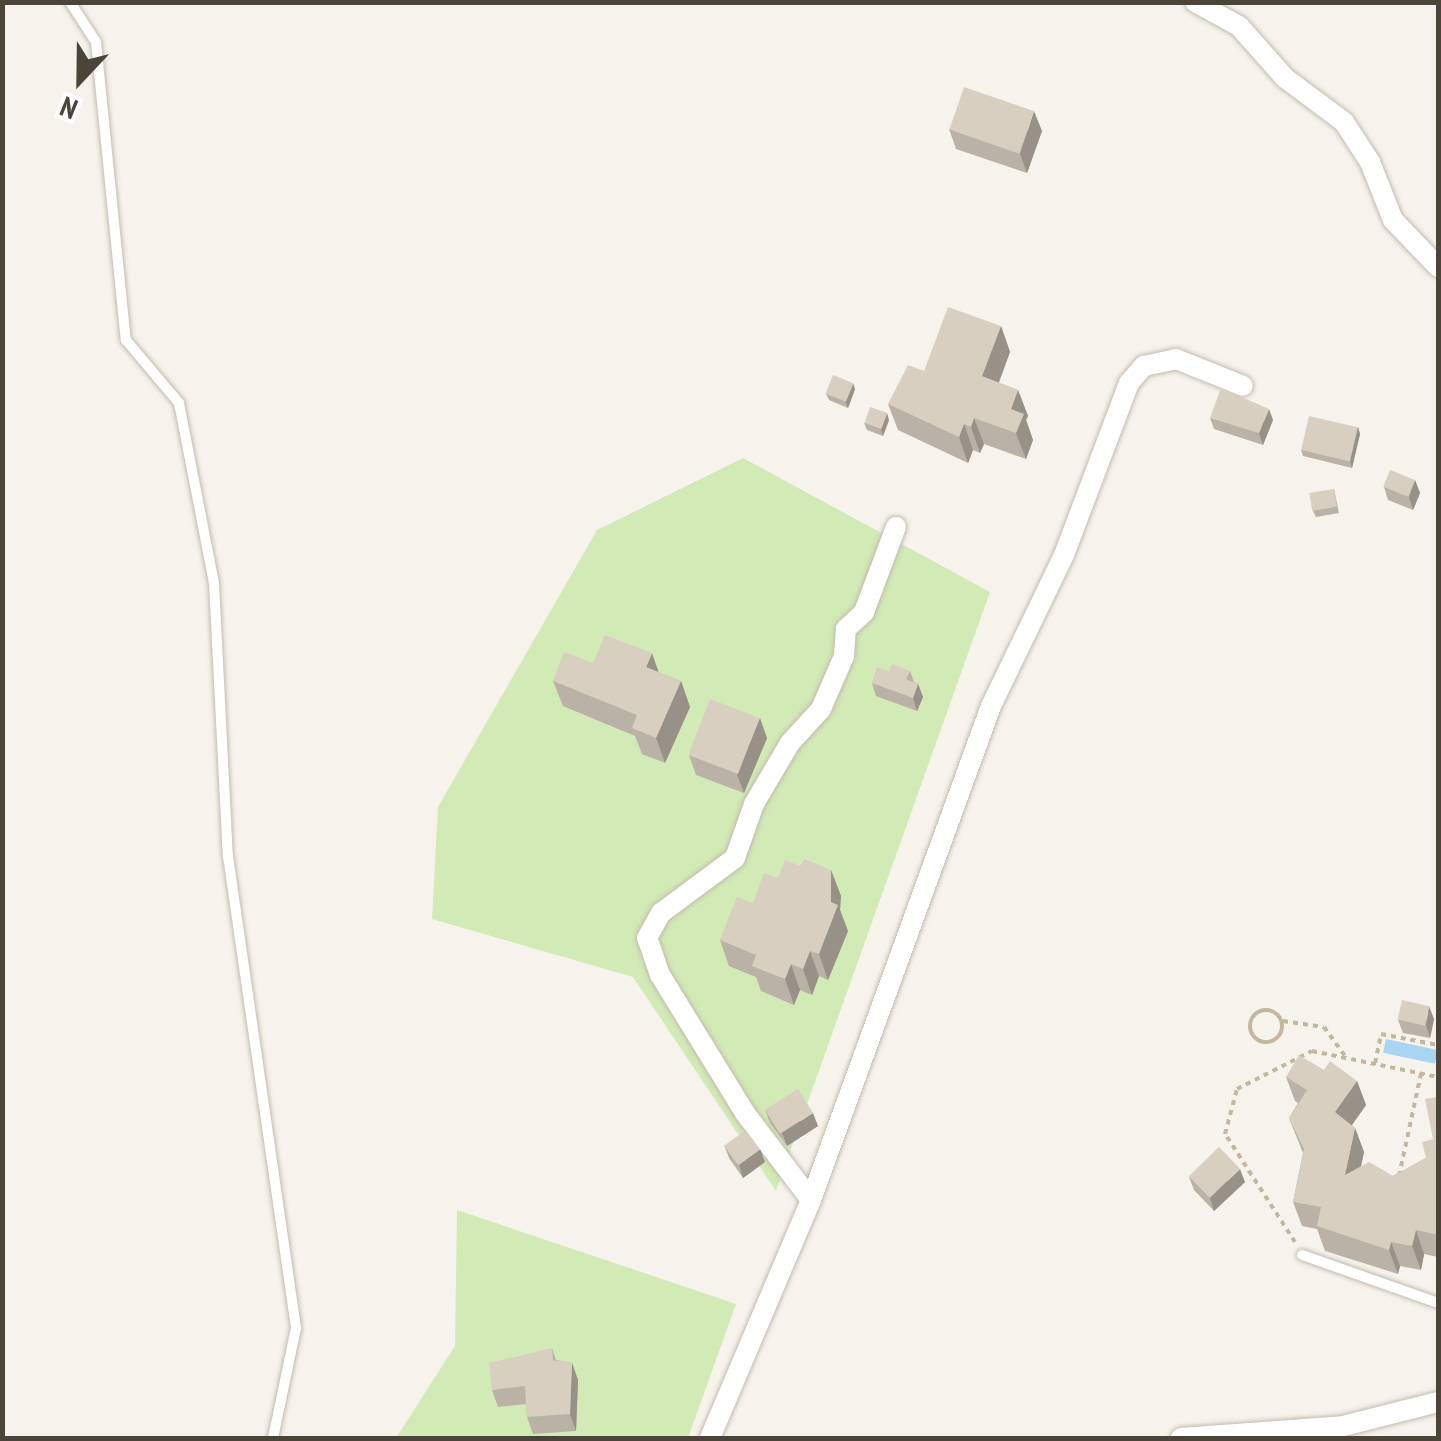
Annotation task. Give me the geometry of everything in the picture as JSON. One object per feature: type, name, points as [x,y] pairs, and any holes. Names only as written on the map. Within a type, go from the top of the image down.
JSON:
[{"type":"street","points":[[1195,2],[1239,26],[1285,78],[1344,122],[1359,141],[1393,220],[1438,266]]},
{"type":"street","points":[[710,1438],[811,1200],[991,706],[1064,554],[1129,384],[1144,366],[1176,359],[1243,386]]},
{"type":"street","points":[[811,1200],[745,1113],[660,976],[646,938],[661,913],[735,858],[763,788],[790,742],[822,709],[844,656],[846,629],[864,612],[896,527]]},
{"type":"street","points":[[1181,1438],[1343,1426],[1438,1402]]},
{"type":"lane","points":[[70,2],[96,42],[126,340],[179,403],[214,583],[228,856],[296,1328],[272,1438]]},
{"type":"lane","points":[[1302,1255],[1438,1304]]},
{"type":"path","points":[[1282,1022],[1280,1033],[1268,1041],[1250,1030],[1252,1019],[1264,1011],[1282,1022],[1324,1027],[1346,1057]]},
{"type":"path","points":[[1375,1063],[1380,1034],[1438,1046]]},
{"type":"path","points":[[1302,1255],[1233,1150],[1224,1119],[1237,1089],[1295,1055],[1346,1057],[1438,1077]]},
{"type":"path","points":[[1398,1182],[1421,1073]]},
{"type":"green space","points":[[743,458],[990,592],[776,1191],[633,977],[432,919],[438,807],[597,530]]},
{"type":"green space","points":[[457,1210],[736,1304],[688,1438],[396,1438],[455,1346]]},
{"type":"water","points":[[1386,1039],[1438,1050],[1435,1064],[1383,1053]]},
{"type":"building","points":[[964,87],[1034,111],[1019,154],[949,130]]},
{"type":"building","points":[[948,307],[1001,326],[982,376],[1018,390],[1011,409],[1024,414],[1016,433],[974,418],[971,427],[964,424],[959,437],[888,404],[908,365],[924,371]]},
{"type":"building","points":[[833,375],[853,383],[846,402],[826,394]]},
{"type":"building","points":[[1221,388],[1269,409],[1259,433],[1210,418]]},
{"type":"building","points":[[870,407],[887,413],[881,429],[864,423]]},
{"type":"building","points":[[1309,416],[1358,427],[1350,461],[1301,450]]},
{"type":"building","points":[[1390,470],[1415,480],[1408,497],[1383,487]]},
{"type":"building","points":[[1334,489],[1337,507],[1312,511],[1309,493]]},
{"type":"building","points":[[605,635],[652,653],[646,667],[681,681],[656,738],[632,728],[637,715],[553,681],[564,652],[593,663]]},
{"type":"building","points":[[892,664],[910,671],[906,679],[918,684],[913,698],[872,683],[877,667],[889,671]]},
{"type":"building","points":[[710,699],[759,718],[738,774],[688,755]]},
{"type":"building","points":[[804,859],[831,870],[831,902],[838,905],[819,954],[810,951],[803,969],[791,964],[785,979],[752,966],[756,955],[720,940],[737,897],[753,903],[764,873],[778,878],[785,860],[800,866]]},
{"type":"building","points":[[1402,1000],[1429,1006],[1425,1026],[1398,1019]]},
{"type":"building","points":[[1299,1055],[1324,1070],[1330,1061],[1357,1081],[1335,1112],[1355,1128],[1345,1175],[1369,1162],[1393,1176],[1426,1158],[1422,1142],[1433,1139],[1425,1099],[1438,1097],[1438,1235],[1416,1230],[1412,1246],[1391,1242],[1389,1250],[1317,1226],[1321,1207],[1293,1202],[1304,1149],[1289,1118],[1307,1090],[1286,1077]]},
{"type":"building","points":[[798,1089],[813,1113],[780,1133],[765,1110]]},
{"type":"building","points":[[746,1130],[760,1149],[738,1165],[724,1146]]},
{"type":"building","points":[[1219,1147],[1240,1169],[1210,1198],[1189,1176]]},
{"type":"building","points":[[552,1348],[553,1360],[572,1363],[570,1414],[527,1417],[525,1386],[492,1390],[489,1363]]}]
